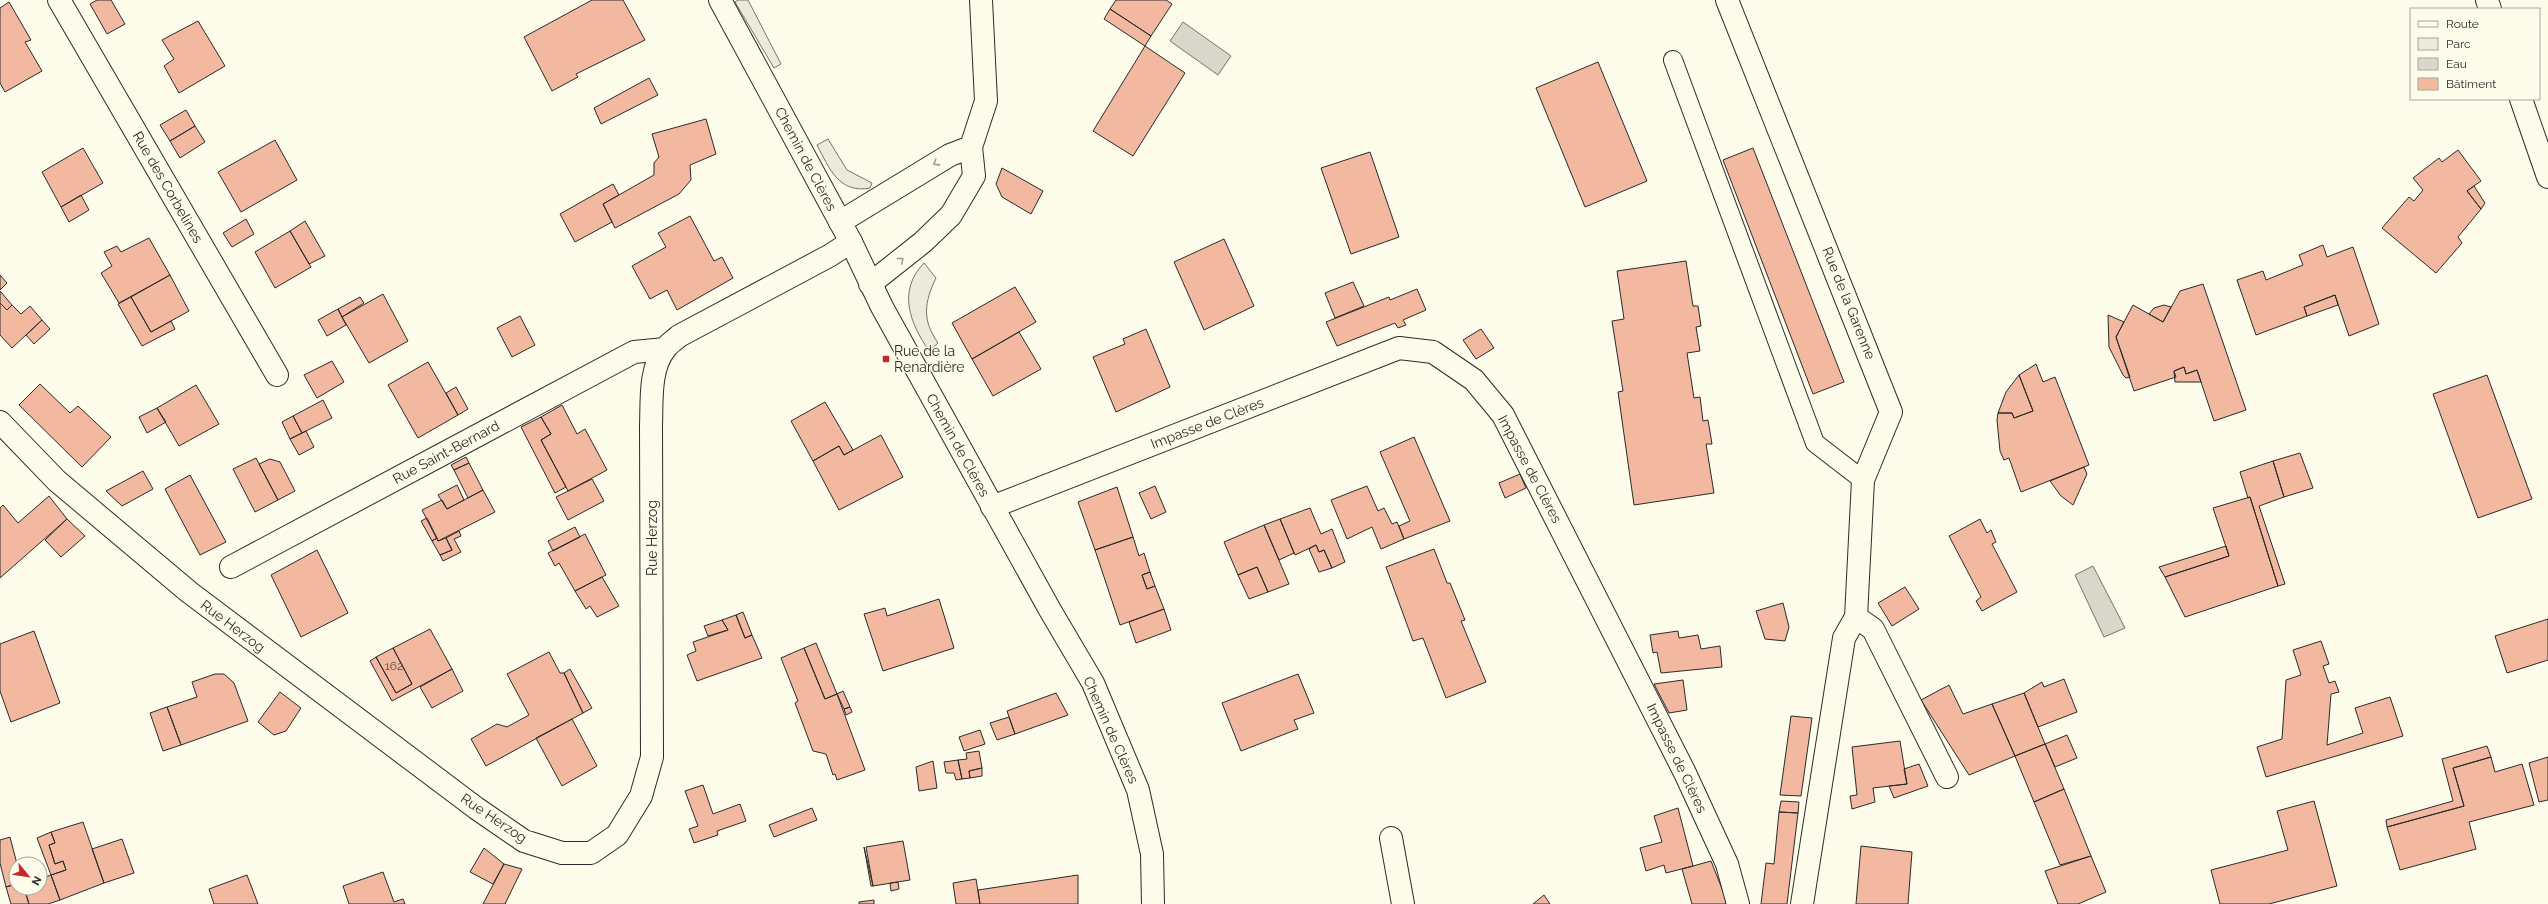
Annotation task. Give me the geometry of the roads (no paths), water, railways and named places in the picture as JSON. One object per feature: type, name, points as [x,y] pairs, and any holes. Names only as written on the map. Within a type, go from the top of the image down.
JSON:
[{"type":"street","name":"Rue des Corbelines","points":[[59,0],[277,375]]},
{"type":"street","name":"Chemin de Clères","points":[[720,0],[851,242],[870,284],[992,507],[1092,683],[1120,745],[1138,790],[1152,854],[1153,904]]},
{"type":"street","points":[[870,284],[923,242],[951,214],[974,176],[971,147],[986,101],[981,0]]},
{"type":"street","name":"Rue de la Garenne","points":[[1727,0],[1891,412],[1863,480],[1856,617]]},
{"type":"street","points":[[2521,100],[2548,177]]},
{"type":"street","points":[[840,222],[950,155],[971,147]]},
{"type":"street","name":"Rue Herzog","points":[[0,422],[57,481],[189,592],[476,808],[524,841],[562,853],[591,853],[617,835],[641,796],[652,757],[651,426],[653,383],[665,349],[679,336],[851,242]]},
{"type":"street","name":"Impasse de Clères","points":[[992,507],[1400,348],[1433,352],[1474,380],[1503,415],[1685,773],[1727,864],[1738,904]]},
{"type":"street","name":"Rue Saint-Bernard","points":[[231,567],[634,352],[665,349]]},
{"type":"street","points":[[1802,904],[1844,638],[1856,617],[1874,629],[1947,777]]},
{"type":"street","points":[[1391,838],[1403,904]]},
{"type":"lane","points":[[1673,60],[1815,443],[1863,480]]},
{"type":"water","points":[[1183,22],[1231,56],[1218,75],[1170,41]]},
{"type":"water","points":[[2093,566],[2125,628],[2104,637],[2075,575]]},
{"type":"place","name":"Rue de la Renardière","points":[[886,359]]}]
